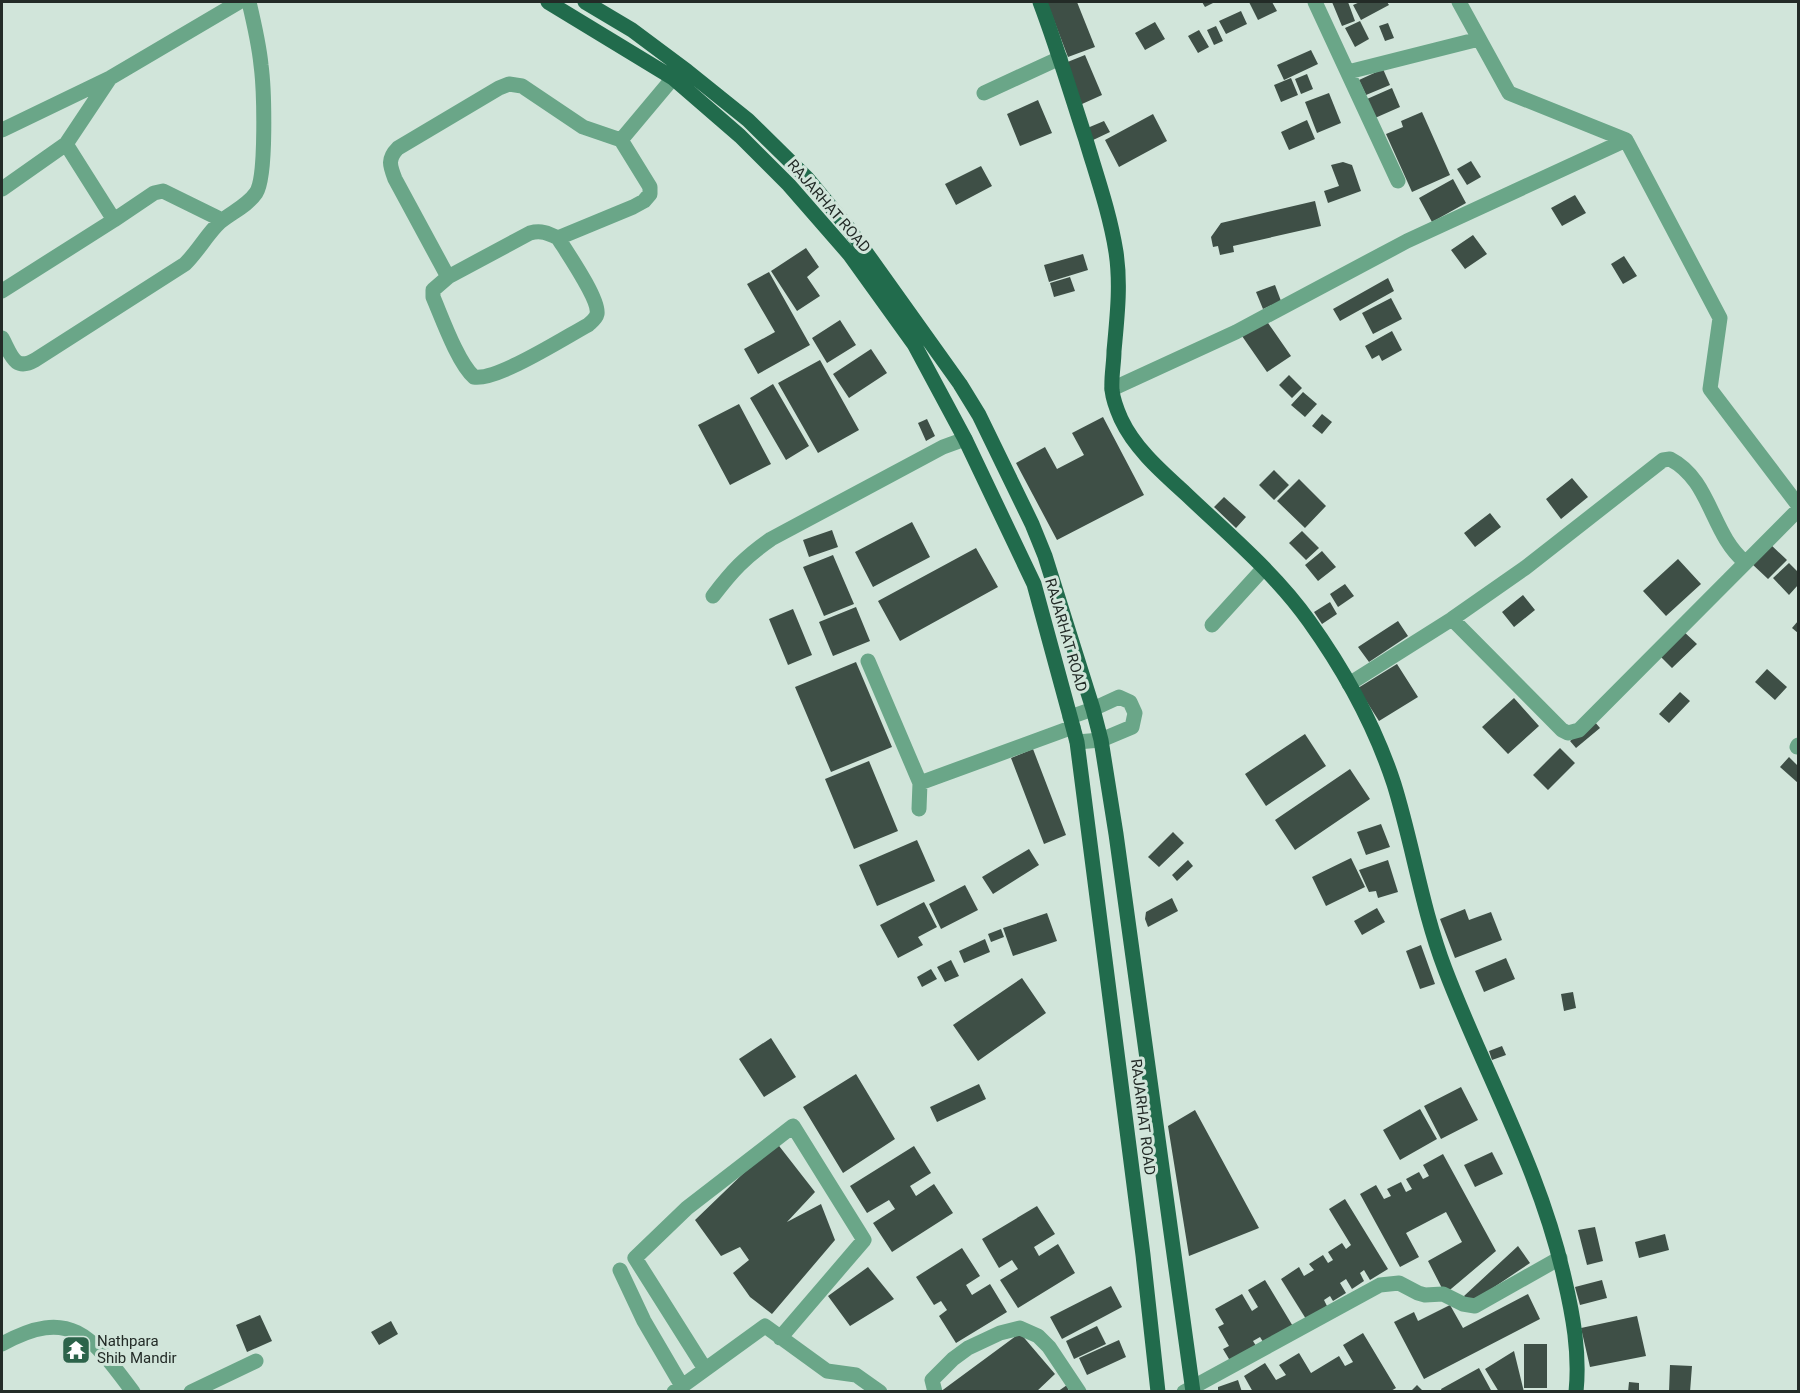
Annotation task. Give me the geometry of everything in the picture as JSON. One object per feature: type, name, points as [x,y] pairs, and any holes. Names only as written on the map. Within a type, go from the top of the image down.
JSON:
[{"type":"main road","name":"RAJARHAT ROAD","points":[[548,2],[673,78],[740,136],[789,185],[850,255],[914,344],[965,439],[1034,584],[1077,742],[1142,1244],[1158,1392]]},
{"type":"main road","points":[[585,2],[664,53],[747,120],[807,178],[850,230],[960,384],[979,415],[1032,524],[1045,556],[1101,740],[1123,880],[1190,1391]]},
{"type":"main road","points":[[1040,2],[1060,58],[1110,219],[1119,279],[1112,389],[1123,423],[1154,465],[1263,568],[1307,618],[1348,684],[1376,738],[1393,781],[1444,967],[1538,1189],[1560,1258],[1577,1353],[1576,1392]]},
{"type":"street","points":[[2,130],[110,78],[238,2]]},
{"type":"street","points":[[2,338],[15,360],[20,365],[26,365],[185,264],[198,252],[212,230],[222,220],[258,192],[263,143],[261,66],[249,2]]},
{"type":"street","points":[[1315,2],[1398,181]]},
{"type":"street","points":[[1452,619],[1562,730],[1568,734],[1573,733],[1579,730],[1798,508],[1710,389],[1720,318],[1626,140],[1509,93],[1459,2]]},
{"type":"street","points":[[1348,72],[1479,39]]},
{"type":"street","points":[[984,93],[1060,58]]},
{"type":"street","points":[[2,189],[66,144],[110,78]]},
{"type":"street","points":[[621,140],[673,78]]},
{"type":"street","points":[[448,277],[395,179],[389,163],[398,148],[498,88],[509,84],[522,86],[583,127],[621,140],[650,186],[650,194],[644,201],[558,238]]},
{"type":"street","points":[[1112,389],[1236,333],[1407,241],[1626,140]]},
{"type":"street","points":[[66,144],[114,220]]},
{"type":"street","points":[[2,291],[154,192],[163,191],[222,220]]},
{"type":"street","points":[[545,232],[558,238],[588,288],[597,313],[588,325],[512,367],[487,376],[474,377],[469,372],[433,297],[433,290],[448,277],[530,233],[545,232]]},
{"type":"street","points":[[713,596],[748,555],[771,539],[944,447],[965,439]]},
{"type":"street","points":[[1348,684],[1452,619],[1525,568],[1663,460],[1670,459],[1689,472],[1731,549],[1745,562]]},
{"type":"street","points":[[1212,625],[1263,568]]},
{"type":"street","points":[[868,661],[920,783],[919,809]]},
{"type":"street","points":[[920,783],[1071,722],[1119,697],[1130,702],[1136,713],[1132,727],[1101,740],[1077,742]]},
{"type":"street","points":[[705,1369],[635,1258],[687,1208],[793,1126],[864,1240],[780,1338]]},
{"type":"street","points":[[1190,1391],[1380,1285],[1399,1283],[1425,1295],[1443,1294],[1463,1304],[1475,1306],[1560,1258]]},
{"type":"street","points":[[620,1270],[678,1389],[765,1326],[827,1371],[856,1375],[880,1392]]},
{"type":"street","points":[[2,1344],[17,1336],[50,1326],[66,1328],[82,1335],[104,1353],[133,1392]]},
{"type":"street","points":[[935,1392],[932,1380],[953,1359],[968,1348],[989,1338],[1020,1328],[1038,1336],[1049,1347],[1079,1392]]},
{"type":"street","points":[[191,1392],[256,1361]]},
{"type":"building","points":[[1047,2],[1077,2],[1095,47],[1068,57]]},
{"type":"building","points":[[1202,2],[1215,2],[1205,7]]},
{"type":"building","points":[[1249,2],[1272,2],[1277,11],[1258,20]]},
{"type":"building","points":[[1332,2],[1348,2],[1355,21],[1342,26]]},
{"type":"building","points":[[1360,2],[1387,2],[1389,5],[1361,20],[1353,5]]},
{"type":"building","points":[[1241,11],[1247,24],[1226,34],[1219,21]]},
{"type":"building","points":[[1360,21],[1369,39],[1355,47],[1345,28]]},
{"type":"building","points":[[1155,22],[1165,39],[1145,50],[1135,33]]},
{"type":"building","points":[[1388,23],[1394,38],[1385,41],[1379,26]]},
{"type":"building","points":[[1216,26],[1223,41],[1214,45],[1207,30]]},
{"type":"building","points":[[1199,30],[1209,47],[1198,53],[1188,36]]},
{"type":"building","points":[[1311,50],[1318,64],[1284,80],[1277,65]]},
{"type":"building","points":[[1085,55],[1102,95],[1082,104],[1065,63]]},
{"type":"building","points":[[1383,69],[1390,85],[1366,95],[1359,80]]},
{"type":"building","points":[[1307,74],[1313,89],[1301,94],[1295,79]]},
{"type":"building","points":[[1291,78],[1298,95],[1281,102],[1274,85]]},
{"type":"building","points":[[1392,88],[1400,107],[1375,118],[1367,99]]},
{"type":"building","points":[[1329,93],[1341,123],[1317,133],[1305,102]]},
{"type":"building","points":[[1038,100],[1052,133],[1020,146],[1007,114]]},
{"type":"building","points":[[1422,112],[1450,175],[1412,192],[1386,134],[1403,127],[1401,121]]},
{"type":"building","points":[[1153,114],[1167,141],[1119,167],[1105,140]]},
{"type":"building","points":[[1307,120],[1315,139],[1289,150],[1281,132]]},
{"type":"building","points":[[1104,121],[1110,132],[1091,141],[1085,129]]},
{"type":"building","points":[[1471,161],[1481,177],[1467,185],[1457,169]]},
{"type":"building","points":[[1343,162],[1352,165],[1361,191],[1328,203],[1324,191],[1339,186],[1331,165]]},
{"type":"building","points":[[981,166],[992,186],[956,205],[945,184]]},
{"type":"building","points":[[1453,179],[1466,203],[1432,222],[1419,198]]},
{"type":"building","points":[[1575,195],[1586,213],[1562,226],[1551,208]]},
{"type":"building","points":[[1315,201],[1321,226],[1233,246],[1234,252],[1220,255],[1218,246],[1213,247],[1211,237],[1221,223]]},
{"type":"building","points":[[1473,235],[1487,254],[1465,269],[1451,250]]},
{"type":"building","points":[[806,248],[819,267],[807,277],[820,296],[797,311],[771,271]]},
{"type":"building","points":[[1083,254],[1088,270],[1049,282],[1044,265]]},
{"type":"building","points":[[1624,256],[1637,276],[1623,284],[1611,264]]},
{"type":"building","points":[[769,272],[810,345],[758,374],[744,349],[775,332],[747,284]]},
{"type":"building","points":[[1070,277],[1075,291],[1054,297],[1050,283]]},
{"type":"building","points":[[1388,278],[1394,291],[1340,321],[1333,309]]},
{"type":"building","points":[[1275,285],[1281,301],[1263,309],[1256,292]]},
{"type":"building","points":[[1391,298],[1402,319],[1373,334],[1362,313]]},
{"type":"building","points":[[840,320],[856,345],[827,363],[812,338]]},
{"type":"building","points":[[1266,320],[1291,356],[1267,372],[1242,336]]},
{"type":"building","points":[[1392,331],[1402,350],[1382,361],[1379,355],[1372,359],[1365,346]]},
{"type":"building","points":[[871,349],[887,373],[849,398],[833,374]]},
{"type":"building","points":[[820,360],[859,430],[818,453],[778,383]]},
{"type":"building","points":[[1289,375],[1302,388],[1292,398],[1279,385]]},
{"type":"building","points":[[773,384],[809,446],[786,460],[750,398]]},
{"type":"building","points":[[1303,392],[1317,404],[1305,417],[1291,405]]},
{"type":"building","points":[[739,404],[771,464],[730,485],[698,425]]},
{"type":"building","points":[[1322,414],[1332,422],[1322,434],[1312,426]]},
{"type":"building","points":[[1103,417],[1144,495],[1057,540],[1016,463],[1045,447],[1057,469],[1084,455],[1072,433]]},
{"type":"building","points":[[927,419],[935,436],[926,441],[918,423]]},
{"type":"building","points":[[1274,470],[1289,485],[1274,500],[1259,485]]},
{"type":"building","points":[[1572,478],[1588,497],[1561,519],[1546,499]]},
{"type":"building","points":[[1299,479],[1326,506],[1305,528],[1277,501]]},
{"type":"building","points":[[1224,497],[1246,517],[1236,528],[1214,507]]},
{"type":"building","points":[[1490,513],[1501,527],[1475,547],[1464,533]]},
{"type":"building","points":[[912,522],[930,557],[873,587],[855,552]]},
{"type":"building","points":[[832,530],[838,547],[809,557],[803,540]]},
{"type":"building","points":[[1302,531],[1319,548],[1306,560],[1289,543]]},
{"type":"building","points":[[1770,544],[1787,560],[1768,579],[1751,563]]},
{"type":"building","points":[[976,548],[998,587],[900,641],[878,601]]},
{"type":"building","points":[[1322,551],[1336,567],[1318,581],[1305,565]]},
{"type":"building","points":[[833,555],[854,604],[824,616],[803,567]]},
{"type":"building","points":[[1678,559],[1701,584],[1666,616],[1643,591]]},
{"type":"building","points":[[1789,563],[1798,572],[1798,585],[1789,595],[1773,578]]},
{"type":"building","points":[[1345,584],[1354,596],[1338,607],[1330,594]]},
{"type":"building","points":[[1523,595],[1535,610],[1514,627],[1502,612]]},
{"type":"building","points":[[1330,602],[1337,614],[1322,624],[1314,612]]},
{"type":"building","points":[[856,607],[870,641],[833,656],[819,622]]},
{"type":"building","points":[[793,609],[812,655],[788,665],[769,619]]},
{"type":"building","points":[[1398,621],[1408,636],[1369,662],[1358,647]]},
{"type":"building","points":[[1798,621],[1798,633],[1792,628]]},
{"type":"building","points":[[1682,630],[1697,644],[1672,668],[1658,654]]},
{"type":"building","points":[[856,662],[892,747],[831,772],[795,687]]},
{"type":"building","points":[[1397,664],[1418,697],[1379,721],[1358,688]]},
{"type":"building","points":[[1767,669],[1787,687],[1775,700],[1755,682]]},
{"type":"building","points":[[1680,692],[1690,701],[1669,723],[1659,714]]},
{"type":"building","points":[[1514,698],[1539,726],[1508,754],[1482,727]]},
{"type":"building","points":[[1594,721],[1600,728],[1576,748],[1570,741]]},
{"type":"building","points":[[1305,734],[1326,766],[1266,806],[1245,774]]},
{"type":"building","points":[[1560,748],[1575,763],[1548,790],[1533,775]]},
{"type":"building","points":[[1033,749],[1066,835],[1044,844],[1011,758]]},
{"type":"building","points":[[1789,757],[1798,766],[1798,783],[1780,767]]},
{"type":"building","points":[[869,761],[898,831],[854,849],[825,779]]},
{"type":"building","points":[[1350,769],[1370,799],[1295,850],[1275,820]]},
{"type":"building","points":[[1381,824],[1390,847],[1366,855],[1357,832]]},
{"type":"building","points":[[1173,832],[1184,843],[1159,867],[1148,857]]},
{"type":"building","points":[[917,840],[935,881],[877,906],[859,865]]},
{"type":"building","points":[[1029,849],[1039,865],[993,894],[982,877]]},
{"type":"building","points":[[1351,858],[1365,887],[1326,906],[1312,877]]},
{"type":"building","points":[[1188,860],[1193,866],[1177,881],[1172,875]]},
{"type":"building","points":[[1388,860],[1398,892],[1378,898],[1376,891],[1369,892],[1359,870]]},
{"type":"building","points":[[965,885],[978,910],[941,929],[929,904]]},
{"type":"building","points":[[1172,898],[1178,911],[1148,927],[1145,919],[1146,912]]},
{"type":"building","points":[[924,902],[937,927],[918,937],[923,945],[898,958],[880,925]]},
{"type":"building","points":[[1377,908],[1385,922],[1362,935],[1354,921]]},
{"type":"building","points":[[1465,909],[1469,920],[1491,912],[1502,940],[1455,958],[1440,919]]},
{"type":"building","points":[[1047,913],[1057,941],[1013,956],[1003,928]]},
{"type":"building","points":[[1001,929],[1004,937],[991,942],[988,934]]},
{"type":"building","points":[[985,939],[990,952],[964,963],[959,951]]},
{"type":"building","points":[[1421,945],[1435,984],[1420,989],[1406,951]]},
{"type":"building","points":[[1506,958],[1515,979],[1484,992],[1475,971]]},
{"type":"building","points":[[951,960],[959,976],[945,982],[937,967]]},
{"type":"building","points":[[931,969],[937,979],[922,987],[917,977]]},
{"type":"building","points":[[1022,978],[1046,1013],[978,1061],[953,1025]]},
{"type":"building","points":[[1573,992],[1576,1008],[1564,1011],[1561,994]]},
{"type":"building","points":[[771,1038],[796,1077],[764,1097],[739,1059]]},
{"type":"building","points":[[1502,1046],[1506,1055],[1492,1060],[1489,1051]]},
{"type":"building","points":[[856,1074],[895,1139],[843,1173],[803,1107]]},
{"type":"building","points":[[979,1084],[986,1099],[937,1122],[930,1107]]},
{"type":"building","points":[[1461,1087],[1478,1120],[1441,1139],[1424,1106]]},
{"type":"building","points":[[1420,1109],[1437,1139],[1400,1160],[1383,1130]]},
{"type":"building","points":[[1195,1110],[1259,1228],[1189,1256],[1168,1126]]},
{"type":"building","points":[[776,1142],[815,1192],[787,1222],[821,1204],[835,1240],[772,1314],[750,1297],[733,1273],[749,1260],[740,1247],[721,1256],[695,1220]]},
{"type":"building","points":[[914,1146],[931,1173],[910,1186],[916,1196],[934,1184],[953,1213],[892,1252],[873,1223],[895,1209],[889,1200],[867,1213],[850,1186]]},
{"type":"building","points":[[1492,1152],[1503,1174],[1475,1187],[1464,1165]]},
{"type":"building","points":[[1443,1154],[1496,1251],[1445,1294],[1428,1261],[1462,1242],[1446,1212],[1406,1233],[1419,1257],[1400,1267],[1360,1194],[1376,1185],[1384,1199],[1391,1196],[1387,1189],[1401,1182],[1406,1192],[1412,1189],[1406,1179],[1419,1172],[1423,1179],[1429,1176],[1423,1165]]},
{"type":"building","points":[[1345,1199],[1388,1269],[1370,1280],[1364,1270],[1360,1273],[1364,1281],[1352,1289],[1346,1279],[1340,1283],[1346,1293],[1333,1301],[1330,1296],[1324,1300],[1327,1306],[1306,1319],[1281,1279],[1299,1267],[1304,1276],[1314,1270],[1309,1264],[1323,1255],[1328,1263],[1333,1260],[1328,1252],[1342,1243],[1346,1249],[1351,1245],[1329,1209]]},
{"type":"building","points":[[1037,1206],[1055,1234],[1034,1247],[1039,1256],[1058,1244],[1075,1273],[1018,1308],[1000,1280],[1018,1269],[1012,1260],[999,1268],[982,1239]]},
{"type":"building","points":[[1595,1227],[1603,1261],[1587,1265],[1578,1230]]},
{"type":"building","points":[[1665,1234],[1669,1250],[1639,1258],[1635,1242]]},
{"type":"building","points":[[1518,1246],[1530,1263],[1469,1304],[1464,1296]]},
{"type":"building","points":[[962,1248],[980,1276],[966,1285],[972,1295],[990,1284],[1007,1312],[956,1343],[939,1316],[947,1310],[941,1301],[934,1305],[916,1277]]},
{"type":"building","points":[[868,1267],[894,1299],[850,1326],[828,1296]]},
{"type":"building","points":[[1265,1280],[1294,1328],[1265,1345],[1260,1337],[1253,1341],[1258,1349],[1232,1364],[1223,1349],[1229,1346],[1218,1327],[1224,1324],[1215,1309],[1242,1294],[1252,1311],[1258,1307],[1248,1290]]},
{"type":"building","points":[[1602,1280],[1607,1298],[1580,1305],[1575,1287]]},
{"type":"building","points":[[1111,1286],[1122,1307],[1062,1339],[1050,1317]]},
{"type":"building","points":[[1528,1294],[1540,1319],[1424,1379],[1394,1322],[1414,1312],[1418,1321],[1450,1305],[1463,1328]]},
{"type":"building","points":[[260,1315],[272,1341],[247,1352],[236,1325]]},
{"type":"building","points":[[1637,1316],[1646,1356],[1590,1367],[1581,1328]]},
{"type":"building","points":[[391,1321],[398,1334],[379,1345],[371,1332]]},
{"type":"building","points":[[1097,1326],[1106,1344],[1074,1359],[1066,1341]]},
{"type":"building","points":[[1020,1333],[1055,1374],[1036,1392],[940,1392]]},
{"type":"building","points":[[1363,1333],[1396,1388],[1389,1392],[1253,1392],[1244,1376],[1265,1363],[1276,1380],[1286,1375],[1279,1365],[1299,1353],[1311,1373],[1339,1356],[1345,1366],[1353,1362],[1343,1345]]},
{"type":"building","points":[[1119,1340],[1126,1357],[1087,1375],[1079,1358]]},
{"type":"building","points":[[1524,1344],[1547,1344],[1547,1388],[1524,1388]]},
{"type":"building","points":[[1514,1351],[1524,1392],[1499,1392],[1485,1369]]},
{"type":"building","points":[[1670,1365],[1692,1366],[1690,1392],[1669,1392]]},
{"type":"building","points":[[1479,1368],[1492,1392],[1442,1392],[1441,1389]]},
{"type":"building","points":[[1238,1380],[1242,1392],[1218,1392],[1218,1387]]},
{"type":"building","points":[[1629,1382],[1639,1383],[1639,1392],[1628,1392]]},
{"type":"building","points":[[1067,1385],[1069,1392],[1057,1392]]},
{"type":"building","points":[[1417,1385],[1424,1392],[1410,1392]]},
{"type":"place","name":"Nathpara Shib Mandir","points":[[76,1350]]}]
